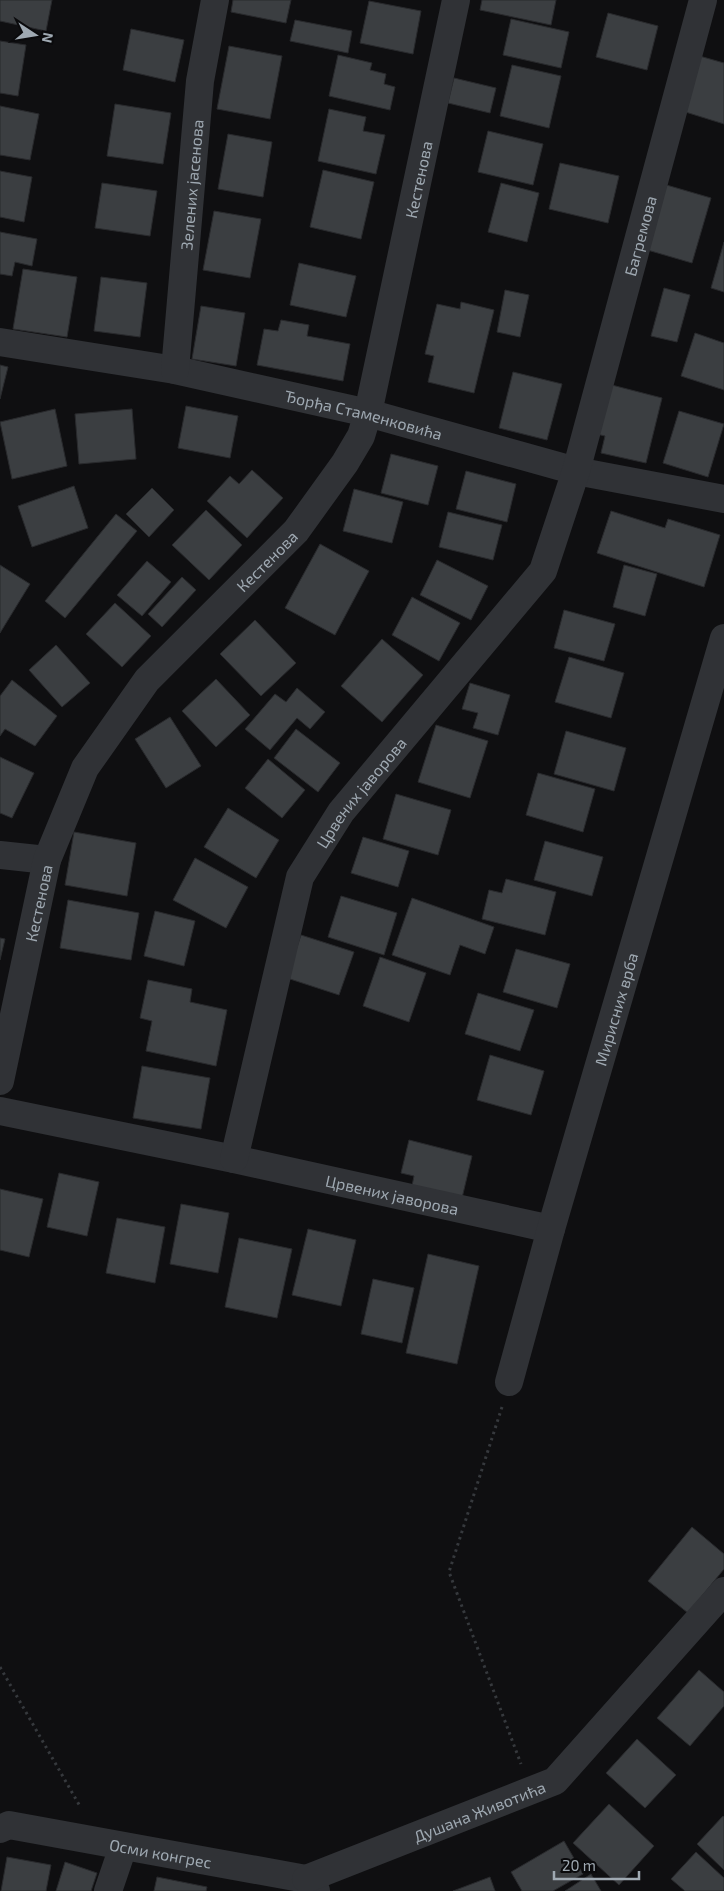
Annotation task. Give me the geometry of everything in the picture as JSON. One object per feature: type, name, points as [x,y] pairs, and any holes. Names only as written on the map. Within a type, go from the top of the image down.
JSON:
[{"type":"street","name":"Зелених јасенова","points":[[175,370],[200,81],[215,0]]},
{"type":"street","name":"Кестенова","points":[[0,1081],[47,860],[85,768],[147,680],[296,531],[345,463],[361,436],[368,413],[456,0]]},
{"type":"street","name":"Багремова","points":[[576,470],[702,0]]},
{"type":"street","name":"Ђорђа Стаменковића","points":[[0,342],[175,370],[368,413],[576,470],[724,499]]},
{"type":"street","name":"Црвених јаворова","points":[[234,1159],[300,877],[341,812],[543,571],[576,470]]},
{"type":"street","name":"Мирисних врба","points":[[509,1382],[551,1229],[724,638]]},
{"type":"street","points":[[0,855],[47,860]]},
{"type":"street","name":"Црвених јаворова","points":[[0,1111],[234,1159],[551,1229]]},
{"type":"street","name":"Душана Животића","points":[[311,1885],[555,1781],[724,1591]]},
{"type":"street","name":"Осми конгрес","points":[[0,1830],[9,1826],[311,1885]]},
{"type":"street","points":[[108,1891],[123,1847]]},
{"type":"path","points":[[509,1382],[449,1572],[531,1790]]},
{"type":"path","points":[[0,1668],[81,1809],[80,1839]]},
{"type":"building","points":[[0,0],[52,0],[46,31],[0,21]]},
{"type":"building","points":[[233,0],[291,0],[286,23],[231,12]]},
{"type":"building","points":[[482,0],[556,0],[551,25],[480,10]]},
{"type":"building","points":[[369,1],[421,11],[413,54],[360,43]]},
{"type":"building","points":[[608,13],[658,26],[647,70],[596,57]]},
{"type":"building","points":[[511,19],[569,32],[561,68],[503,55]]},
{"type":"building","points":[[295,20],[352,31],[348,53],[290,41]]},
{"type":"building","points":[[131,29],[184,40],[175,82],[123,70]]},
{"type":"building","points":[[0,41],[26,45],[18,96],[0,93]]},
{"type":"building","points":[[229,46],[282,56],[270,119],[217,109]]},
{"type":"building","points":[[338,55],[372,63],[370,70],[386,74],[384,84],[395,87],[390,110],[329,96]]},
{"type":"building","points":[[696,55],[724,63],[724,124],[679,110]]},
{"type":"building","points":[[512,65],[561,76],[549,128],[500,116]]},
{"type":"building","points":[[454,78],[496,88],[490,113],[448,103]]},
{"type":"building","points":[[115,104],[171,113],[163,164],[107,156]]},
{"type":"building","points":[[0,106],[39,114],[30,160],[0,155]]},
{"type":"building","points":[[329,109],[366,117],[363,131],[385,135],[376,174],[318,161]]},
{"type":"building","points":[[488,131],[543,144],[533,185],[478,172]]},
{"type":"building","points":[[228,134],[272,142],[263,197],[218,189]]},
{"type":"building","points":[[560,163],[619,176],[608,223],[549,209]]},
{"type":"building","points":[[323,170],[374,182],[361,239],[310,227]]},
{"type":"building","points":[[0,171],[32,177],[24,222],[0,217]]},
{"type":"building","points":[[102,183],[157,191],[150,236],[95,228]]},
{"type":"building","points":[[501,183],[539,193],[527,242],[488,232]]},
{"type":"building","points":[[663,184],[711,198],[692,263],[644,249]]},
{"type":"building","points":[[214,211],[261,219],[250,278],[203,270]]},
{"type":"building","points":[[0,232],[37,239],[32,266],[15,262],[12,276],[0,274]]},
{"type":"building","points":[[724,242],[724,292],[711,288]]},
{"type":"building","points":[[299,263],[356,276],[346,317],[290,305]]},
{"type":"building","points":[[23,269],[77,277],[67,337],[13,329]]},
{"type":"building","points":[[101,277],[147,283],[140,337],[94,331]]},
{"type":"building","points":[[664,288],[690,295],[677,342],[651,336]]},
{"type":"building","points":[[505,290],[529,295],[520,337],[497,332]]},
{"type":"building","points":[[461,302],[494,310],[474,393],[428,382],[434,356],[425,354],[437,304],[460,309]]},
{"type":"building","points":[[201,306],[245,313],[236,366],[192,359]]},
{"type":"building","points":[[281,320],[309,325],[307,336],[350,344],[343,381],[257,365],[264,329],[278,331]]},
{"type":"building","points":[[695,333],[724,343],[724,390],[681,376]]},
{"type":"building","points":[[0,365],[8,367],[0,399]]},
{"type":"building","points":[[513,372],[562,384],[547,440],[499,428]]},
{"type":"building","points":[[604,383],[662,398],[646,463],[601,453],[605,436],[592,433]]},
{"type":"building","points":[[186,406],[238,416],[230,458],[178,448]]},
{"type":"building","points":[[55,409],[67,466],[12,479],[0,422]]},
{"type":"building","points":[[132,409],[136,459],[79,464],[75,414]]},
{"type":"building","points":[[679,411],[724,424],[708,477],[663,463]]},
{"type":"building","points":[[391,454],[438,466],[428,505],[381,493]]},
{"type":"building","points":[[252,470],[283,498],[247,538],[207,501],[230,476],[239,484]]},
{"type":"building","points":[[466,471],[516,484],[507,522],[456,509]]},
{"type":"building","points":[[74,486],[88,528],[32,547],[18,506]]},
{"type":"building","points":[[152,488],[174,510],[149,537],[126,514]]},
{"type":"building","points":[[354,489],[403,502],[392,543],[343,531]]},
{"type":"building","points":[[206,510],[242,545],[209,580],[172,545]]},
{"type":"building","points":[[611,511],[665,528],[668,519],[720,535],[704,587],[597,553]]},
{"type":"building","points":[[448,512],[502,525],[493,560],[439,547]]},
{"type":"building","points":[[116,514],[137,531],[65,618],[45,601]]},
{"type":"building","points":[[320,544],[369,571],[335,635],[285,608]]},
{"type":"building","points":[[437,560],[488,586],[471,620],[420,595]]},
{"type":"building","points":[[147,561],[171,582],[142,616],[117,595]]},
{"type":"building","points":[[0,565],[30,584],[0,633]]},
{"type":"building","points":[[624,565],[657,574],[645,616],[613,607]]},
{"type":"building","points":[[182,577],[196,590],[162,627],[148,614]]},
{"type":"building","points":[[412,597],[460,623],[439,661],[392,635]]},
{"type":"building","points":[[115,603],[151,636],[122,667],[86,634]]},
{"type":"building","points":[[564,610],[615,624],[604,661],[554,648]]},
{"type":"building","points":[[255,620],[296,663],[261,696],[220,654]]},
{"type":"building","points":[[382,639],[423,675],[382,722],[341,686]]},
{"type":"building","points":[[56,645],[90,683],[62,707],[29,670]]},
{"type":"building","points":[[569,657],[624,673],[611,718],[555,702]]},
{"type":"building","points":[[216,679],[250,715],[216,747],[182,711]]},
{"type":"building","points":[[12,680],[57,716],[35,746],[5,729],[0,736],[0,696]]},
{"type":"building","points":[[470,683],[510,695],[498,735],[473,728],[478,713],[462,709]]},
{"type":"building","points":[[297,688],[325,712],[310,729],[297,718],[270,750],[245,729],[275,694],[286,702]]},
{"type":"building","points":[[170,717],[201,766],[166,788],[135,739]]},
{"type":"building","points":[[436,725],[488,741],[470,798],[418,782]]},
{"type":"building","points":[[296,729],[340,763],[318,792],[274,758]]},
{"type":"building","points":[[566,731],[626,748],[614,791],[554,774]]},
{"type":"building","points":[[0,757],[34,773],[12,818],[0,813]]},
{"type":"building","points":[[268,759],[305,790],[282,818],[245,788]]},
{"type":"building","points":[[538,773],[595,789],[583,832],[526,815]]},
{"type":"building","points":[[396,794],[451,810],[438,855],[383,839]]},
{"type":"building","points":[[228,808],[279,840],[256,878],[204,847]]},
{"type":"building","points":[[74,832],[136,843],[127,896],[65,885]]},
{"type":"building","points":[[363,837],[409,851],[398,887],[351,873]]},
{"type":"building","points":[[545,841],[603,857],[592,896],[534,880]]},
{"type":"building","points":[[195,858],[248,887],[226,928],[173,900]]},
{"type":"building","points":[[506,879],[556,892],[545,935],[482,919],[489,890],[502,893]]},
{"type":"building","points":[[341,896],[397,913],[384,955],[328,937]]},
{"type":"building","points":[[412,898],[494,927],[485,954],[460,945],[450,975],[392,955]]},
{"type":"building","points":[[68,900],[139,913],[131,960],[60,948]]},
{"type":"building","points":[[155,911],[195,921],[184,966],[144,956]]},
{"type":"building","points":[[301,935],[354,952],[339,995],[287,978]]},
{"type":"building","points":[[0,938],[5,939],[0,960]]},
{"type":"building","points":[[516,949],[570,964],[557,1008],[503,992]]},
{"type":"building","points":[[380,957],[426,973],[409,1022],[363,1006]]},
{"type":"building","points":[[148,980],[192,989],[190,1002],[227,1010],[216,1066],[146,1051],[152,1021],[140,1018]]},
{"type":"building","points":[[478,993],[534,1010],[520,1051],[465,1034]]},
{"type":"building","points":[[490,1055],[544,1071],[531,1115],[477,1100]]},
{"type":"building","points":[[142,1066],[210,1078],[201,1129],[133,1118]]},
{"type":"building","points":[[409,1140],[472,1156],[462,1198],[412,1186],[414,1176],[401,1173]]},
{"type":"building","points":[[59,1173],[99,1182],[87,1236],[47,1227]]},
{"type":"building","points":[[0,1189],[43,1199],[29,1257],[0,1250]]},
{"type":"building","points":[[181,1204],[229,1213],[218,1273],[170,1264]]},
{"type":"building","points":[[117,1218],[165,1227],[155,1283],[106,1273]]},
{"type":"building","points":[[308,1229],[356,1240],[341,1306],[292,1295]]},
{"type":"building","points":[[239,1238],[292,1249],[277,1318],[225,1307]]},
{"type":"building","points":[[428,1254],[479,1266],[457,1364],[406,1353]]},
{"type":"building","points":[[373,1279],[414,1288],[402,1343],[361,1334]]},
{"type":"building","points":[[692,1527],[724,1554],[724,1569],[688,1613],[648,1581]]},
{"type":"building","points":[[699,1670],[724,1692],[724,1706],[690,1746],[657,1718]]},
{"type":"building","points":[[637,1739],[676,1775],[645,1808],[606,1773]]},
{"type":"building","points":[[609,1804],[654,1846],[619,1885],[573,1843]]},
{"type":"building","points":[[724,1817],[724,1870],[697,1844]]},
{"type":"building","points":[[564,1841],[583,1874],[553,1891],[522,1891],[511,1872]]},
{"type":"building","points":[[696,1852],[724,1878],[724,1891],[685,1891],[671,1879]]},
{"type":"building","points":[[7,1857],[51,1865],[46,1891],[1,1891]]},
{"type":"building","points":[[65,1862],[97,1873],[91,1891],[56,1891]]},
{"type":"building","points":[[591,1874],[601,1891],[565,1891]]},
{"type":"building","points":[[157,1877],[207,1887],[206,1891],[154,1891]]},
{"type":"building","points":[[490,1877],[495,1891],[453,1891]]}]
